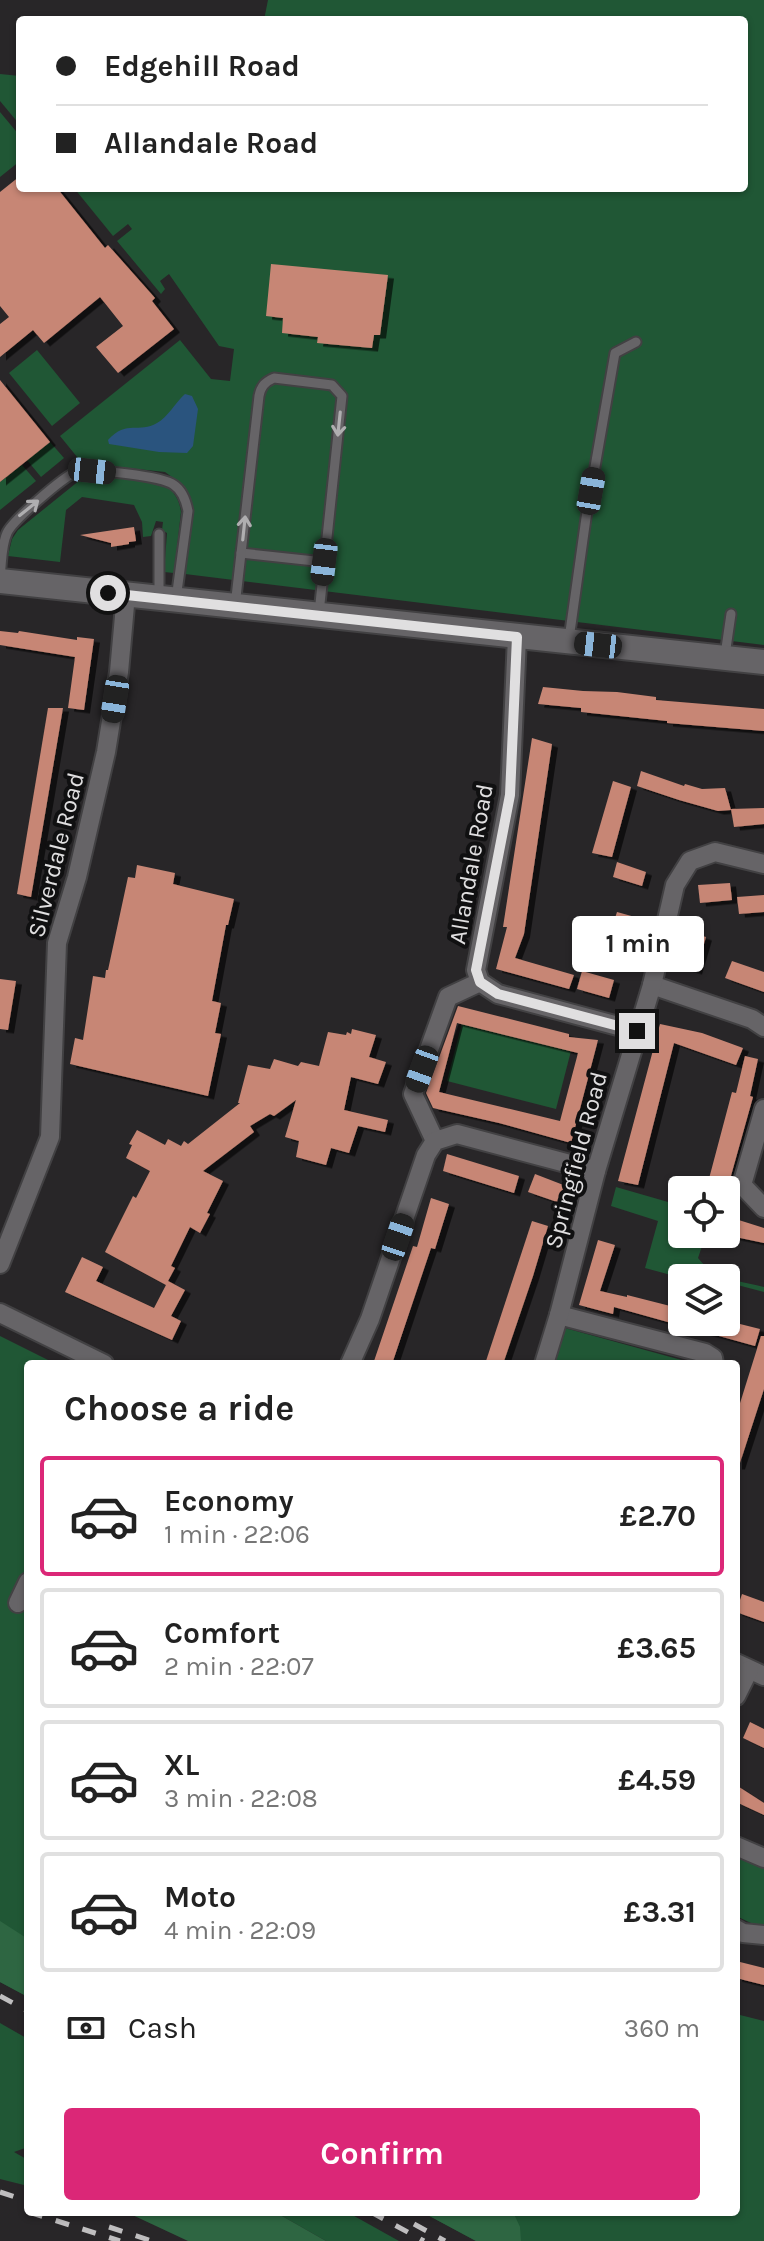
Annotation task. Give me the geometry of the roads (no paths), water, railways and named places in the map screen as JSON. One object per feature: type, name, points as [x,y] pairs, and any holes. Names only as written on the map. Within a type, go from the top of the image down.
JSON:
[{"type":"street","points":[[0,579],[764,662]]},
{"type":"street","name":"Silverdale Road","points":[[0,1264],[50,1137],[57,943],[77,877],[106,752],[119,672],[126,594]]},
{"type":"street","name":"Allandale Road","points":[[480,982],[476,970],[510,795],[517,637]]},
{"type":"street","name":"Springfield Road","points":[[545,1360],[596,1171],[652,985],[675,885],[690,861],[715,852],[764,864]]},
{"type":"street","points":[[435,1141],[413,1094],[448,997],[480,982],[498,994],[637,1031]]},
{"type":"street","points":[[652,985],[752,1019],[764,1027]]},
{"type":"street","points":[[764,1109],[742,1185],[764,1208]]},
{"type":"street","points":[[352,1360],[370,1319],[426,1155],[435,1141],[457,1134],[596,1171]]},
{"type":"street","points":[[0,1313],[96,1360]]},
{"type":"street","points":[[559,1315],[705,1353],[713,1360]]},
{"type":"street","points":[[18,1603],[24,1590]]},
{"type":"street","points":[[740,1689],[750,1670]]},
{"type":"street","points":[[740,1848],[764,1858]]},
{"type":"street","points":[[740,1931],[764,1935]]},
{"type":"lane","points":[[569,642],[586,518],[615,353],[636,342]]},
{"type":"lane","points":[[235,606],[260,388],[274,378],[303,381],[332,385],[342,396],[318,615]]},
{"type":"lane","points":[[0,579],[4,541],[15,520],[76,472],[161,478],[180,491],[188,511],[167,599]]},
{"type":"lane","points":[[159,534],[167,599]]},
{"type":"lane","points":[[241,553],[324,562]]},
{"type":"lane","points":[[725,658],[731,614]]},
{"type":"water","points":[[185,394],[192,396],[198,409],[193,446],[187,453],[109,444],[108,440],[121,430],[157,423]]},
{"type":"railway","points":[[0,1996],[24,2009]]},
{"type":"railway","points":[[0,2192],[24,2200]]},
{"type":"railway","points":[[42,2216],[120,2241]]},
{"type":"railway","points":[[378,2216],[424,2241]]},
{"type":"railway","points":[[414,2224],[445,2241]]},
{"type":"railway","points":[[109,2227],[152,2241]]}]
